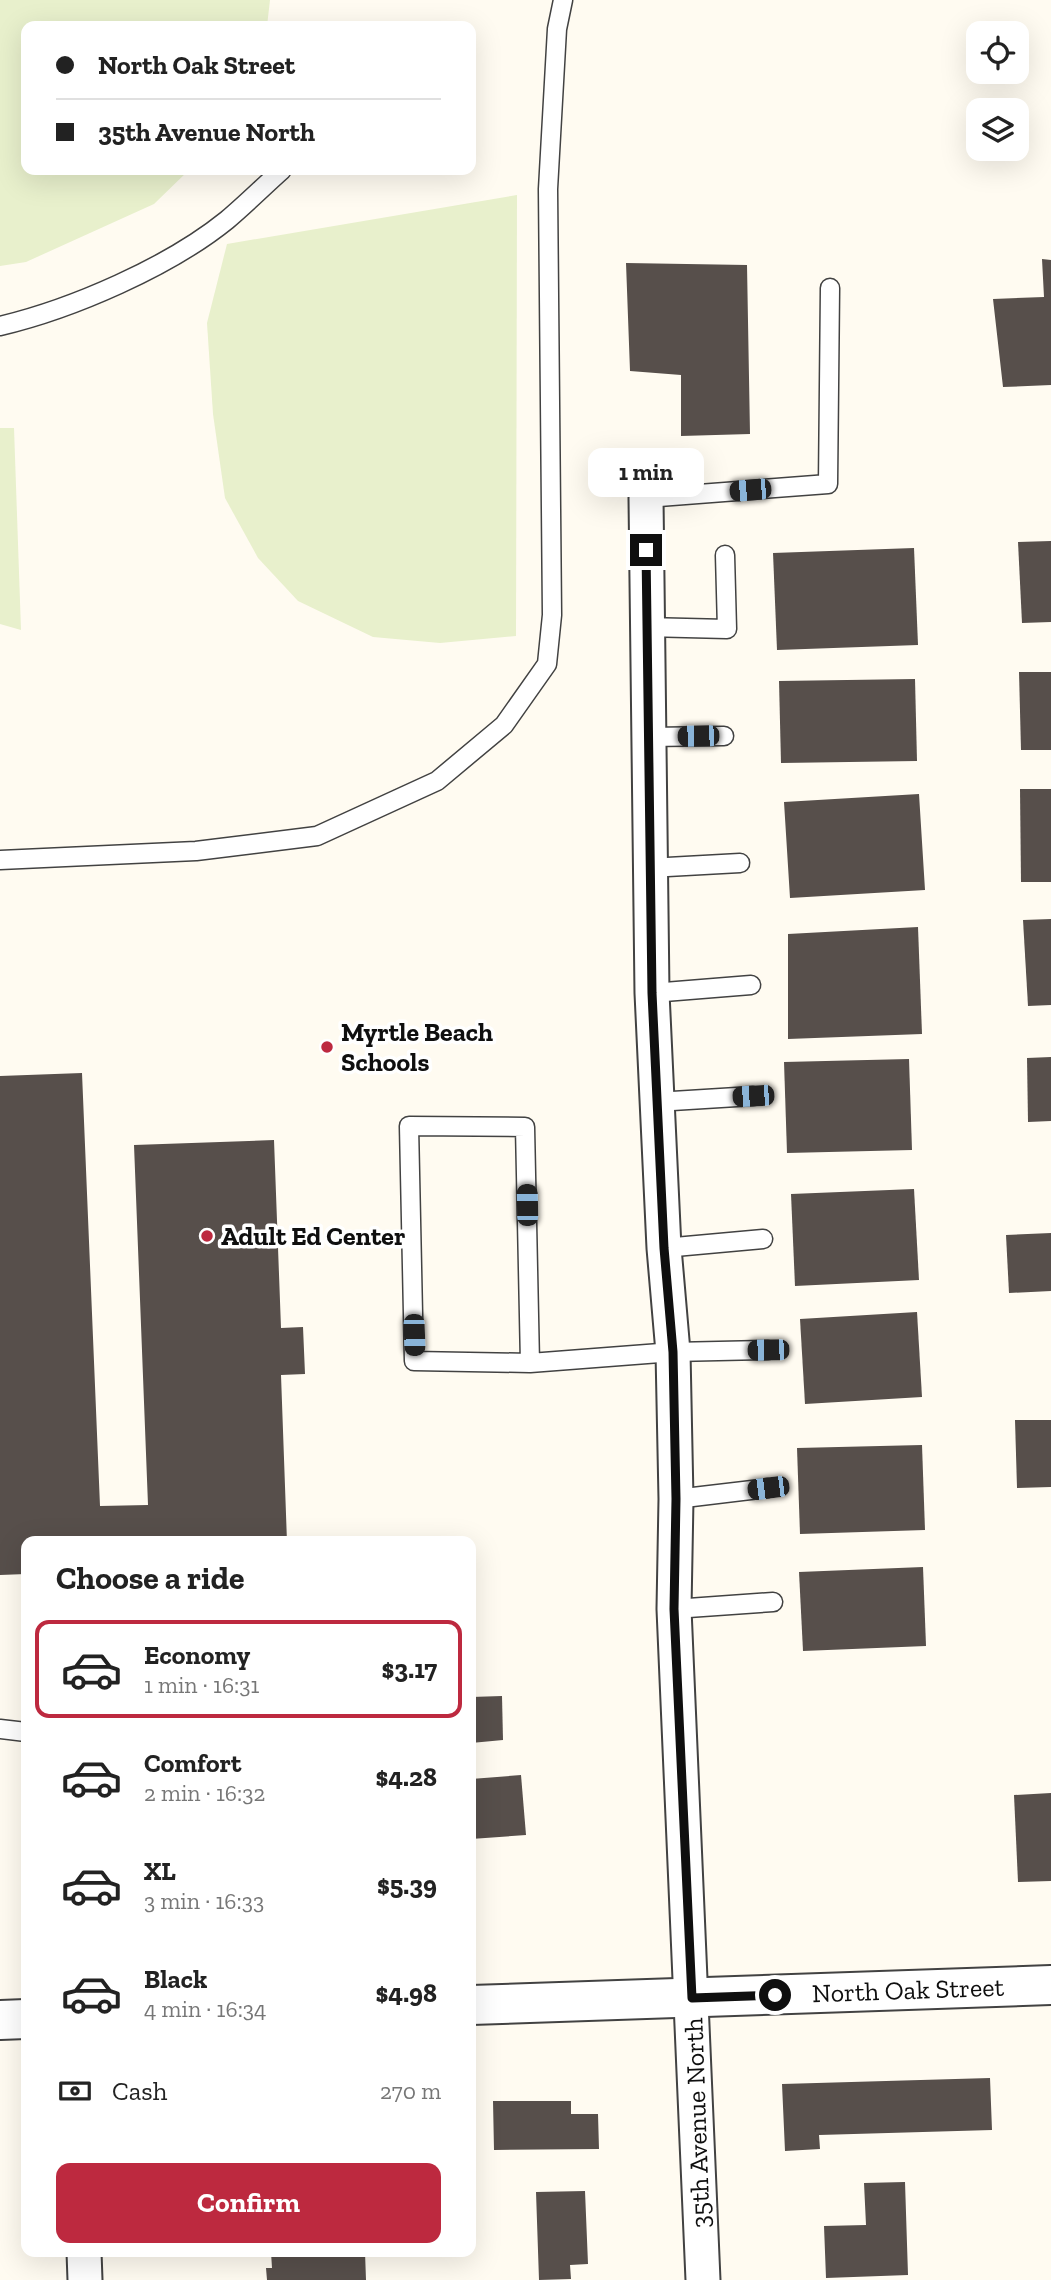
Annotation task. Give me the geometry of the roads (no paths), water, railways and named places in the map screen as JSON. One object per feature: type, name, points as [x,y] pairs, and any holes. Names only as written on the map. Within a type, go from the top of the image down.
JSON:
[{"type":"street","name":"35th Avenue North","points":[[646,498],[645,627],[652,993],[664,1248],[673,1352],[676,1499],[674,1609],[703,2280]]},
{"type":"street","name":"North Oak Street","points":[[476,2005],[1051,1985]]},
{"type":"street","points":[[0,2020],[21,2019]]},
{"type":"street","points":[[84,2257],[85,2280]]},
{"type":"lane","points":[[0,860],[196,851],[317,836],[437,781],[504,725],[547,664],[552,615],[548,189],[557,29],[563,0]]},
{"type":"lane","points":[[0,326],[27,320],[140,275],[225,222],[277,175]]},
{"type":"lane","points":[[646,498],[828,484],[830,288]]},
{"type":"lane","points":[[645,627],[727,629],[724,555]]},
{"type":"lane","points":[[648,737],[723,736]]},
{"type":"lane","points":[[649,868],[740,863]]},
{"type":"lane","points":[[652,993],[751,985]]},
{"type":"lane","points":[[656,1102],[753,1096]]},
{"type":"lane","points":[[530,1363],[525,1127],[409,1126],[414,1361],[530,1363],[673,1352],[768,1350]]},
{"type":"lane","points":[[664,1248],[762,1240]]},
{"type":"lane","points":[[676,1499],[768,1488]]},
{"type":"lane","points":[[674,1609],[773,1602]]},
{"type":"lane","points":[[0,1729],[21,1731]]},
{"type":"place","name":"Myrtle Beach Schools","points":[[327,1047]]},
{"type":"place","name":"Adult Ed Center","points":[[207,1236]]}]
